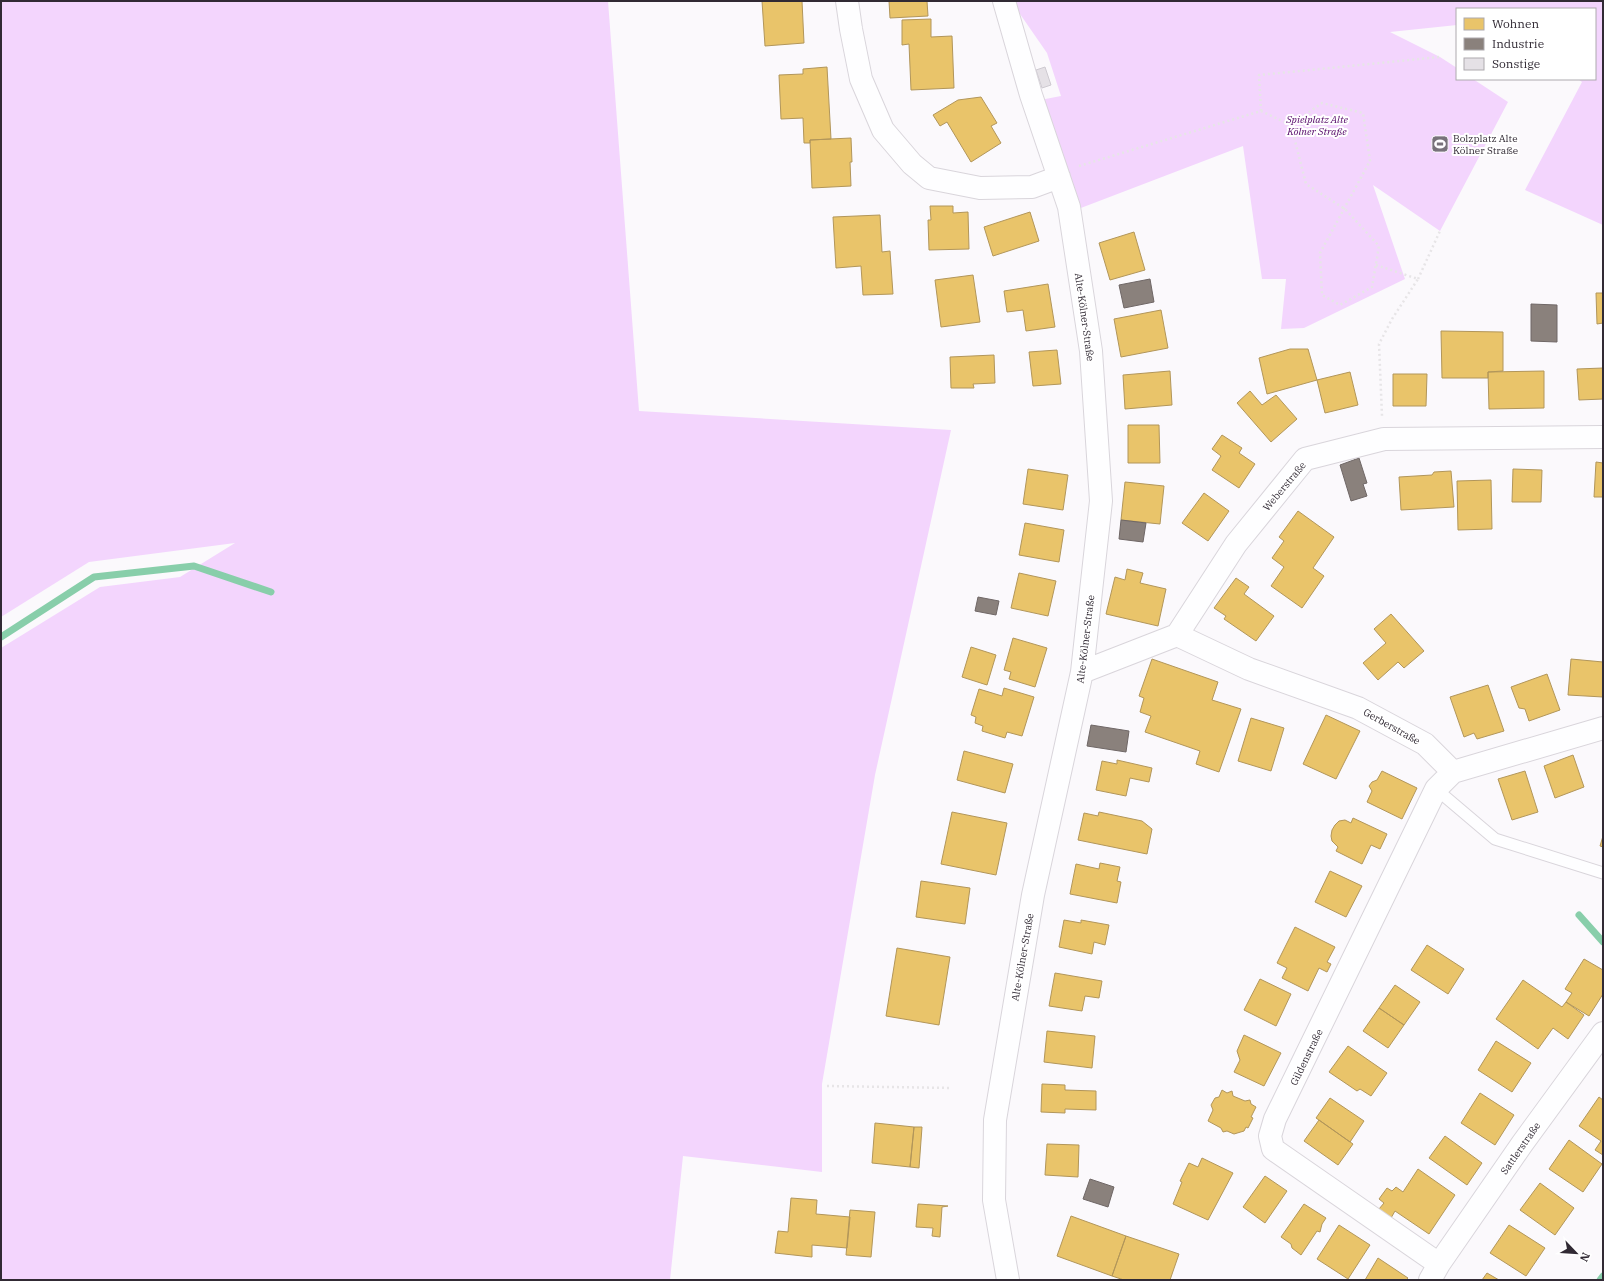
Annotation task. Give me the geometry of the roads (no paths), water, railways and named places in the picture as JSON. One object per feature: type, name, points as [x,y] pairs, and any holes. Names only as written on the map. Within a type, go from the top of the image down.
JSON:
[{"type":"street","points":[[848,1],[851,29],[861,79],[883,130],[912,164],[929,178],[980,188],[1032,187],[1058,174]]},
{"type":"street","name":"Alte-Kölner-Straße","points":[[1004,1],[1031,96],[1069,207],[1091,352],[1101,501],[1082,672],[1033,896],[995,1120],[994,1200],[1008,1280]]},
{"type":"street","name":"Weberstraße","points":[[1177,635],[1236,544],[1305,459],[1384,439],[1603,437]]},
{"type":"street","points":[[1082,672],[1177,635]]},
{"type":"street","name":"Gerberstraße","points":[[1177,635],[1249,669],[1358,708],[1425,744],[1453,772]]},
{"type":"street","points":[[1453,772],[1603,728]]},
{"type":"street","name":"Gildenstraße","points":[[1435,1272],[1273,1149],[1270,1136],[1275,1119],[1436,790],[1453,772]]},
{"type":"street","name":"Sattlerstraße","points":[[1435,1272],[1522,1144],[1603,1033]]},
{"type":"lane","points":[[1436,790],[1495,839],[1603,873]]},
{"type":"waterway","points":[[1,637],[94,577],[194,566],[271,592]]},
{"type":"waterway","points":[[1579,915],[1603,942]]},
{"type":"waterway","points":[[1600,1280],[1603,1276]]},
{"type":"place","name":"Bolzplatz Alte Kölner Straße","points":[[1440,144]]},
{"type":"park label","name":"Spielplatz Alte Kölner Straße","points":[[1317,124]]}]
